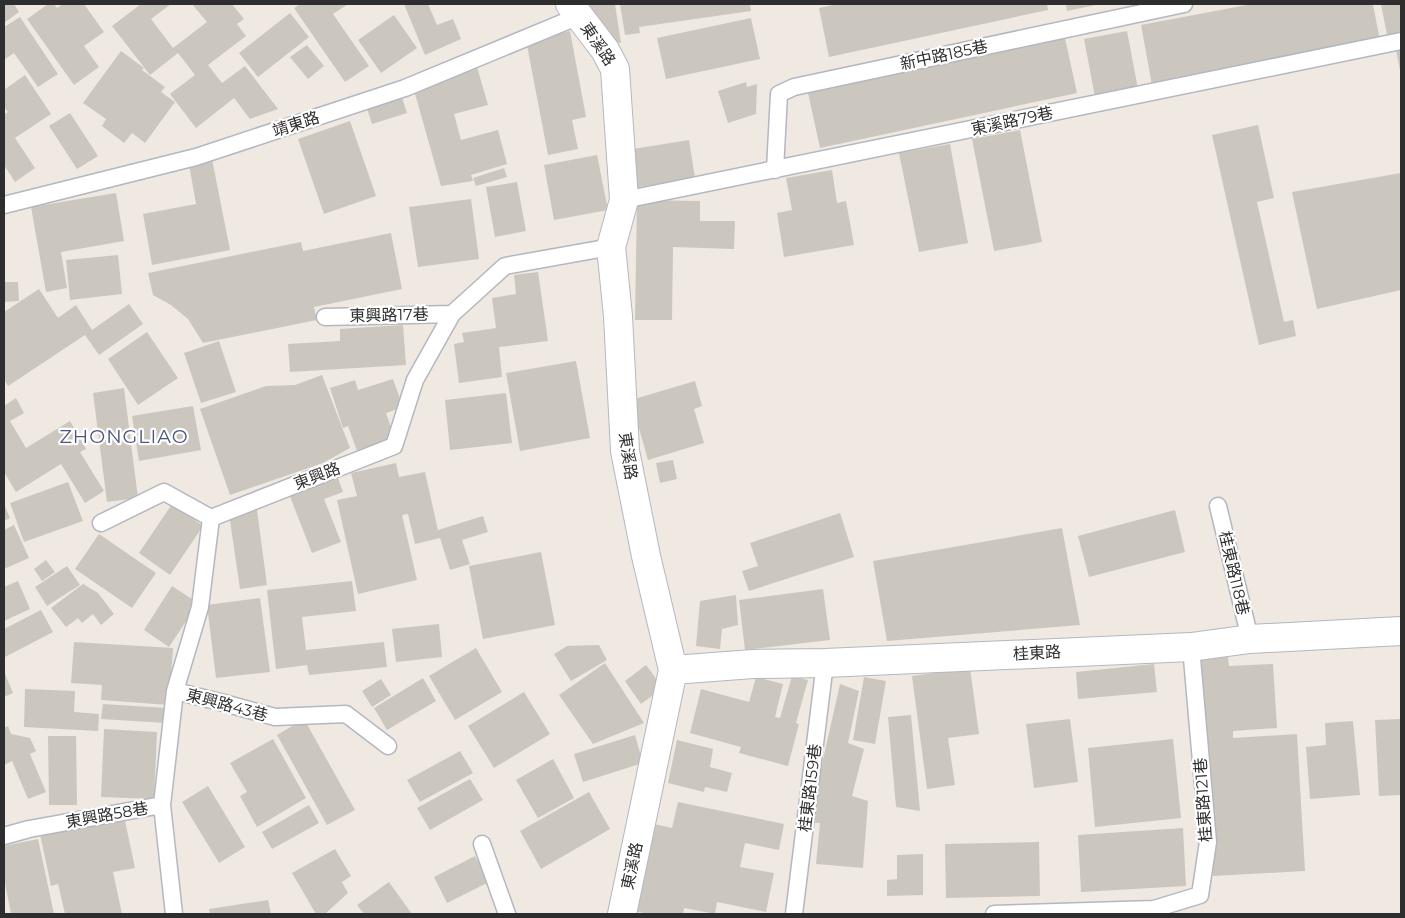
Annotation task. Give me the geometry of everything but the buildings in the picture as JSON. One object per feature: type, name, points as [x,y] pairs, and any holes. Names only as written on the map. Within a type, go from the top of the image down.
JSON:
[{"type":"street","name":"東溪路","points":[[574,10],[605,50],[615,69],[624,200],[611,247],[618,316],[625,451],[646,556],[673,670],[622,914]]},
{"type":"street","name":"桂東路","points":[[673,670],[753,664],[826,663],[1191,647],[1250,639],[1401,631]]},
{"type":"lane","name":"新中路185巷","points":[[775,170],[779,94],[794,87],[1184,4]]},
{"type":"lane","name":"靖東路","points":[[4,204],[196,157],[405,88],[574,10]]},
{"type":"lane","name":"東溪路79巷","points":[[624,200],[1401,41]]},
{"type":"lane","name":"東興路","points":[[211,518],[394,446],[414,380],[452,314],[505,266],[611,247]]},
{"type":"lane","name":"東興路17巷","points":[[325,317],[452,314]]},
{"type":"lane","points":[[101,524],[164,492],[211,518],[200,606],[175,691],[162,805]]},
{"type":"lane","name":"桂東路118巷","points":[[1218,506],[1250,639]]},
{"type":"lane","name":"桂東路121巷","points":[[994,914],[1154,909],[1200,895],[1208,842],[1191,647]]},
{"type":"lane","name":"桂東路159巷","points":[[794,914],[826,663]]},
{"type":"lane","name":"東興路43巷","points":[[175,691],[275,717],[346,714],[388,746]]},
{"type":"lane","name":"東興路58巷","points":[[4,836],[29,829],[162,805],[174,914]]},
{"type":"lane","points":[[482,844],[507,914]]},
{"type":"district","name":"ZHONGLIAO","points":[[124,436]]}]
